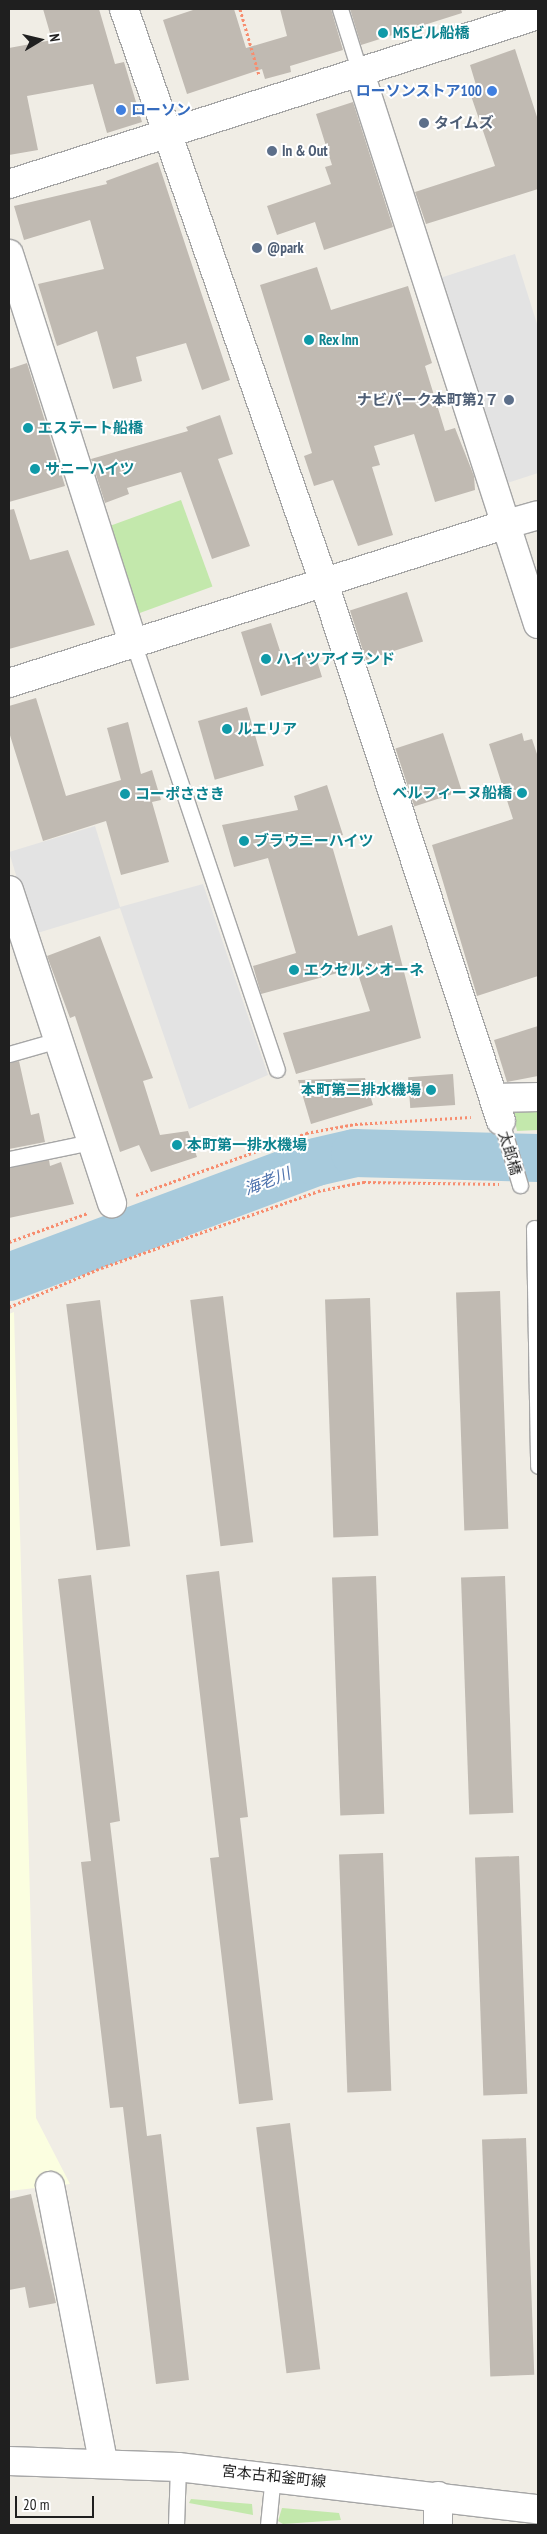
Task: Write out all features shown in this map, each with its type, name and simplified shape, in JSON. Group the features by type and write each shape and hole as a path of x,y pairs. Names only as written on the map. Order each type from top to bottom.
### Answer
{"street":[{"path":"124,9 323,580 497,1110 538,1098"},
{"path":"9,184 268,104 538,15"},
{"path":"360,73 538,624"},
{"path":"9,254 133,642"},
{"path":"9,683 323,580 538,514"},
{"path":"507,524 538,523"},
{"path":"9,890 112,1204"},
{"path":"50,2186 103,2462"},
{"name":"宮本古和釜町線","path":"9,2461 103,2462 178,2466 273,2475 538,2509"},
{"path":"438,2496 438,2525"}],"lane":[{"path":"340,9 360,73"},
{"path":"133,642 277,1069"},
{"path":"9,1054 58,1040"},
{"name":"太郎橋","path":"497,1110 520,1185"},
{"path":"9,1159 91,1142"},
{"path":"534,1228 538,1466"},
{"path":"176,2525 178,2466"},
{"path":"268,2525 273,2475"}],"path":[{"path":"240,9 268,104"},
{"path":"9,1242 306,1132 355,1124 467,1120 497,1110"},
{"path":"9,1307 101,1268 318,1191 363,1182 520,1185"}],"shaded area":[{"name":"ナビパーク本町第2７","path":"515,254 538,327 538,473 507,483 440,278"},
{"path":"95,826 120,907 203,884 268,1075 189,1109 120,908 34,934 9,852"},
{"path":"14,1312 36,2118 70,2184 9,2191 9,1314"}],"green space":[{"path":"181,500 212,586 136,614 105,528"},
{"path":"538,1104 538,1130 517,1131 512,1106"},
{"path":"191,2499 252,2504 253,2515 189,2503"},
{"path":"282,2508 339,2513 341,2520 283,2524 278,2521"}],"building":[{"path":"43,9 99,9 115,64 124,62 142,122 107,133 93,84 27,96 38,150 9,155 9,48 52,40"},
{"path":"196,9 234,9 246,48 287,36 280,9 331,9 343,50 290,66 291,72 265,79 262,69 187,94 163,20"},
{"name":"MSビル船橋","path":"350,9 461,9 462,13 361,45"},
{"path":"515,49 538,120 538,189 426,224 415,192 495,166 468,87 476,85 470,65"},
{"path":"353,102 393,227 324,250 315,222 277,235 267,206 331,184 325,167 332,165 316,114"},
{"path":"158,162 230,380 202,390 186,343 136,357 142,381 113,389 97,331 57,346 38,284 104,269 90,220 24,240 14,206 107,184 106,181"},
{"path":"317,267 331,310 408,286 432,363 425,366 445,431 455,428 474,476 475,490 435,502 414,434 374,446 380,465 372,467 393,535 358,546 333,480 314,486 304,456 312,453 260,285"},
{"path":"27,363 65,486 9,502 9,369"},
{"path":"220,415 233,454 218,459 250,546 212,559 181,472 127,488 129,494 105,503 91,459 188,431 186,427"},
{"path":"14,509 30,560 68,550 95,625 9,649 9,510"},
{"path":"407,592 423,641 366,660 350,611"},
{"name":"ハイツアイランド","path":"271,623 283,660 314,651 322,677 261,696 241,632"},
{"path":"36,698 66,796 121,780 107,728 128,722 141,774 152,770 161,800 152,802 169,862 121,875 106,821 43,841 9,732 9,706"},
{"path":"247,707 264,766 215,780 198,721"},
{"path":"443,733 462,791 414,806 395,748"},
{"path":"522,733 524,741 532,739 538,757 538,976 477,996 432,845 513,819 489,744"},
{"path":"327,785 343,835 330,839 358,936 392,925 421,1038 296,1074 283,1033 370,1011 356,968 261,994 253,966 296,953 268,858 234,867 222,825 298,810 294,796"},
{"path":"100,936 153,1078 143,1081 160,1135 188,1131 197,1157 151,1172 139,1145 120,1152 75,1016 70,1018 47,956"},
{"path":"538,1026 538,1076 507,1082 494,1040"},
{"path":"19,1061 31,1115 39,1113 45,1142 9,1149 9,1063"},
{"name":"本町第二排水機場","path":"453,1074 455,1105 410,1108 408,1077"},
{"path":"365,1078 373,1105 311,1124 298,1080"},
{"path":"49,1160 50,1166 61,1162 74,1204 9,1218 9,1168"},
{"path":"500,1291 508,1529 464,1530 456,1293"},
{"path":"223,1296 253,1542 220,1546 190,1300"},
{"path":"370,1298 378,1536 333,1537 325,1300"},
{"path":"100,1300 130,1546 96,1550 66,1304"},
{"path":"219,1571 248,1817 240,1818 273,2100 239,2104 210,1858 219,1857 186,1575"},
{"path":"91,1575 120,1821 110,1823 147,2136 161,2134 189,2380 156,2384 123,2107 110,2108 81,1862 91,1861 58,1579"},
{"path":"376,1576 384,1814 340,1815 332,1578"},
{"path":"505,1576 513,1813 469,1814 461,1578"},
{"path":"383,1853 391,2091 347,2092 339,1855"},
{"path":"519,1856 527,2094 483,2095 475,1858"},
{"path":"290,2123 320,2369 286,2373 256,2127"},
{"path":"526,2138 534,2375 490,2376 482,2140"},
{"path":"31,2194 56,2303 29,2308 25,2287 9,2290 9,2199"}],"waterway":[{"name":"海老川","path":"9,1277 316,1162 355,1153 538,1158"}],"place":[{"name":"MSビル船橋","path":"383,33"},
{"name":"ローソンストア100","path":"492,91"},
{"name":"ローソン","path":"121,110"},
{"name":"タイムズ","path":"424,123"},
{"name":"In & Out","path":"272,151"},
{"name":"@park","path":"257,248"},
{"name":"Rex Inn","path":"309,340"},
{"name":"ナビパーク本町第2７","path":"509,400"},
{"name":"エステート船橋","path":"28,428"},
{"name":"サニーハイツ","path":"35,469"},
{"name":"ハイツアイランド","path":"266,659"},
{"name":"ルエリア","path":"227,729"},
{"name":"ベルフィーヌ船橋","path":"522,793"},
{"name":"コーポささき","path":"125,794"},
{"name":"ブラウニーハイツ","path":"244,841"},
{"name":"エクセルシオーネ","path":"294,970"},
{"name":"本町第二排水機場","path":"431,1090"},
{"name":"本町第一排水機場","path":"177,1145"}]}
